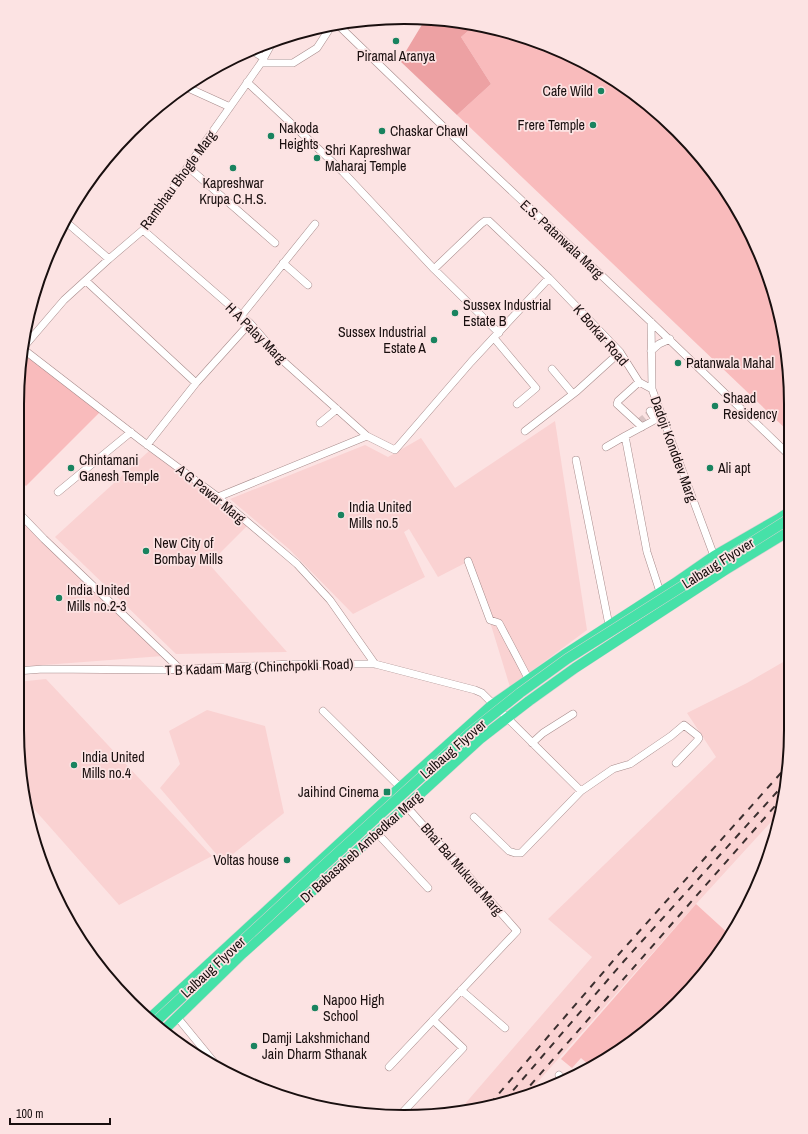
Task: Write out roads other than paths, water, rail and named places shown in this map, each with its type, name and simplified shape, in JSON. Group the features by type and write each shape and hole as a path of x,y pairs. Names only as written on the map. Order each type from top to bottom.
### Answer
{"highway":[{"path":"153,1016 400,787 492,705 564,655 714,556 784,515"},
{"name":"Lalbaug Flyover","path":"158,1020 406,790 471,732 520,693 567,659 784,522"},
{"name":"Lalbaug Flyover","path":"161,1022 474,733 570,661 680,590 784,528"},
{"name":"Dr Babasaheb Ambedkar Marg","path":"167,1026 242,954 378,833 480,739 575,668 725,570 784,534"}],"street":[{"name":"E.S. Patanwala Marg","path":"342,29 451,134 670,339 784,450"},
{"path":"256,54 263,60 292,64 317,48 328,32"},
{"name":"Rambhau Bhogle Marg","path":"29,342 64,300 108,259 143,230 263,60 268,49"},
{"path":"247,82 343,172 497,336 536,388 517,404"},
{"path":"191,89 230,107"},
{"path":"188,167 275,243"},
{"name":"K Borkar Road","path":"434,269 481,224 489,221 549,278 620,352 639,382 652,389"},
{"path":"241,316 315,224"},
{"path":"69,225 108,259"},
{"name":"H A Palay Marg","path":"143,230 250,323 282,360 367,436 395,450 471,362 497,336"},
{"path":"283,263 308,285"},
{"path":"497,336 549,278"},
{"path":"86,281 196,383"},
{"name":"Dadoji Konddev Marg","path":"652,322 652,389 714,556 725,570"},
{"path":"146,445 196,383 250,323"},
{"path":"651,351 658,344 670,339"},
{"name":"A G Pawar Marg","path":"27,352 146,445 218,497 301,569 330,600 375,664"},
{"path":"525,431 573,394 620,352"},
{"path":"552,369 573,394"},
{"path":"639,382 618,401 617,404 639,424"},
{"path":"320,423 337,409"},
{"path":"650,413 655,420"},
{"path":"606,446 625,436 639,424 655,420 662,416"},
{"path":"58,492 131,432"},
{"path":"218,497 367,436"},
{"path":"625,436 646,552 660,592"},
{"path":"576,460 609,625"},
{"path":"24,518 181,670"},
{"path":"468,561 490,620 499,623 529,680"},
{"name":"T B Kadam Marg (Chinchpokli Road)","path":"24,670 43,669 181,670 292,664 375,664 475,690 482,694 581,791"},
{"path":"323,711 400,787"},
{"path":"532,743 573,714"},
{"path":"474,817 509,851 521,853 581,791 613,769 630,764 671,736 684,725 699,738 698,741 676,762"},
{"name":"Bhai Bal Mukund Marg","path":"407,806 517,931 461,990"},
{"path":"378,833 428,888"},
{"path":"389,1067 461,990 505,1028"},
{"path":"177,1017 208,1055"},
{"path":"405,1110 463,1048 433,1020"}],"tunnel":[{"path":"639,422 649,414"}],"railway":[{"path":"494,1099 619,954 782,772"},
{"path":"509,1095 624,961 779,789"},
{"path":"526,1090 777,804"}],"place":[{"name":"Piramal Aranya","path":"396,41"},
{"name":"Cafe Wild","path":"601,91"},
{"name":"Frere Temple","path":"593,125"},
{"name":"Chaskar Chawl","path":"382,131"},
{"name":"Nakoda Heights","path":"271,136"},
{"name":"Shri Kapreshwar Maharaj Temple","path":"317,158"},
{"name":"Kapreshwar Krupa C.H.S.","path":"233,168"},
{"name":"Sussex Industrial Estate B","path":"455,313"},
{"name":"Sussex Industrial Estate A","path":"434,340"},
{"name":"Patanwala Mahal","path":"678,363"},
{"name":"Shaad Residency","path":"715,406"},
{"name":"Chintamani Ganesh Temple","path":"71,468"},
{"name":"Ali apt","path":"710,468"},
{"name":"India United Mills no.5","path":"341,515"},
{"name":"New City of Bombay Mills","path":"146,551"},
{"name":"India United Mills no.2-3","path":"59,598"},
{"name":"India United Mills no.4","path":"74,765"},
{"name":"Jaihind Cinema","path":"387,792"},
{"name":"Voltas house","path":"287,860"},
{"name":"Napoo High School","path":"315,1008"},
{"name":"Damji Lakshmichand Jain Dharm Sthanak","path":"254,1046"}]}
